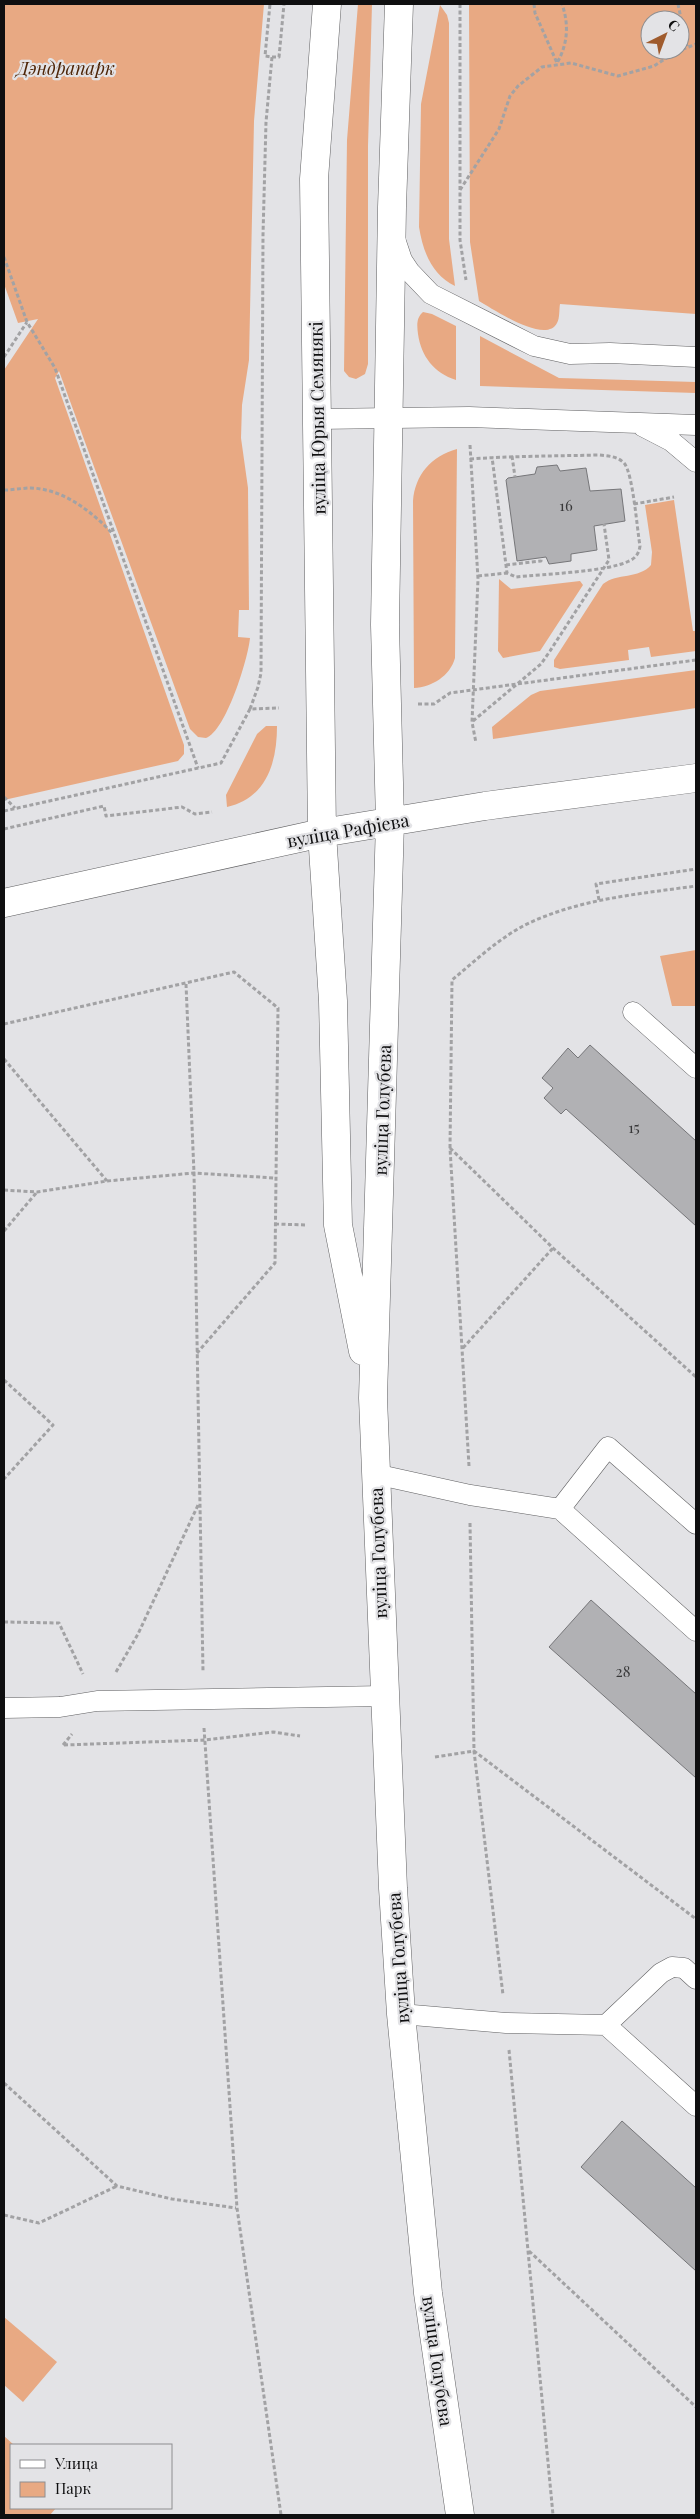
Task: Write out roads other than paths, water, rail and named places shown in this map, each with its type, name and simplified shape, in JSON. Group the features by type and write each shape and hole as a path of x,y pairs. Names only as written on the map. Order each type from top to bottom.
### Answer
{"main road":[{"name":"вуліца Юрыя Семянякі","path":"322,833 314,179 327,4"},
{"path":"390,822 386,625 392,208 399,4"},
{"name":"вуліца Рафіева","path":"4,903 322,833 485,806 696,778"},
{"name":"вуліца Голубева","path":"390,822 372,1398 384,1696 392,1888 401,2014 428,2293 460,2515"},
{"name":"вуліца Голубева","path":"322,833 333,1002 338,1225 372,1398"}],"lane":[{"path":"392,208 396,246 402,260 420,284 438,298 534,346 570,354 610,353 696,357"},
{"path":"317,419 469,417 696,425"},
{"path":"630,422 655,431 671,441 696,462"},
{"path":"633,1012 696,1068"},
{"path":"560,1510 608,1448 696,1524"},
{"path":"375,1474 470,1495 560,1510 696,1631"},
{"path":"4,1708 60,1707 97,1701 384,1696"},
{"path":"606,2025 661,1974 672,1967 684,1968 696,1980"},
{"path":"401,2014 506,2023 606,2025 696,2106"}],"park label":[{"name":"Дэндрапарк","path":"66,68"}]}
